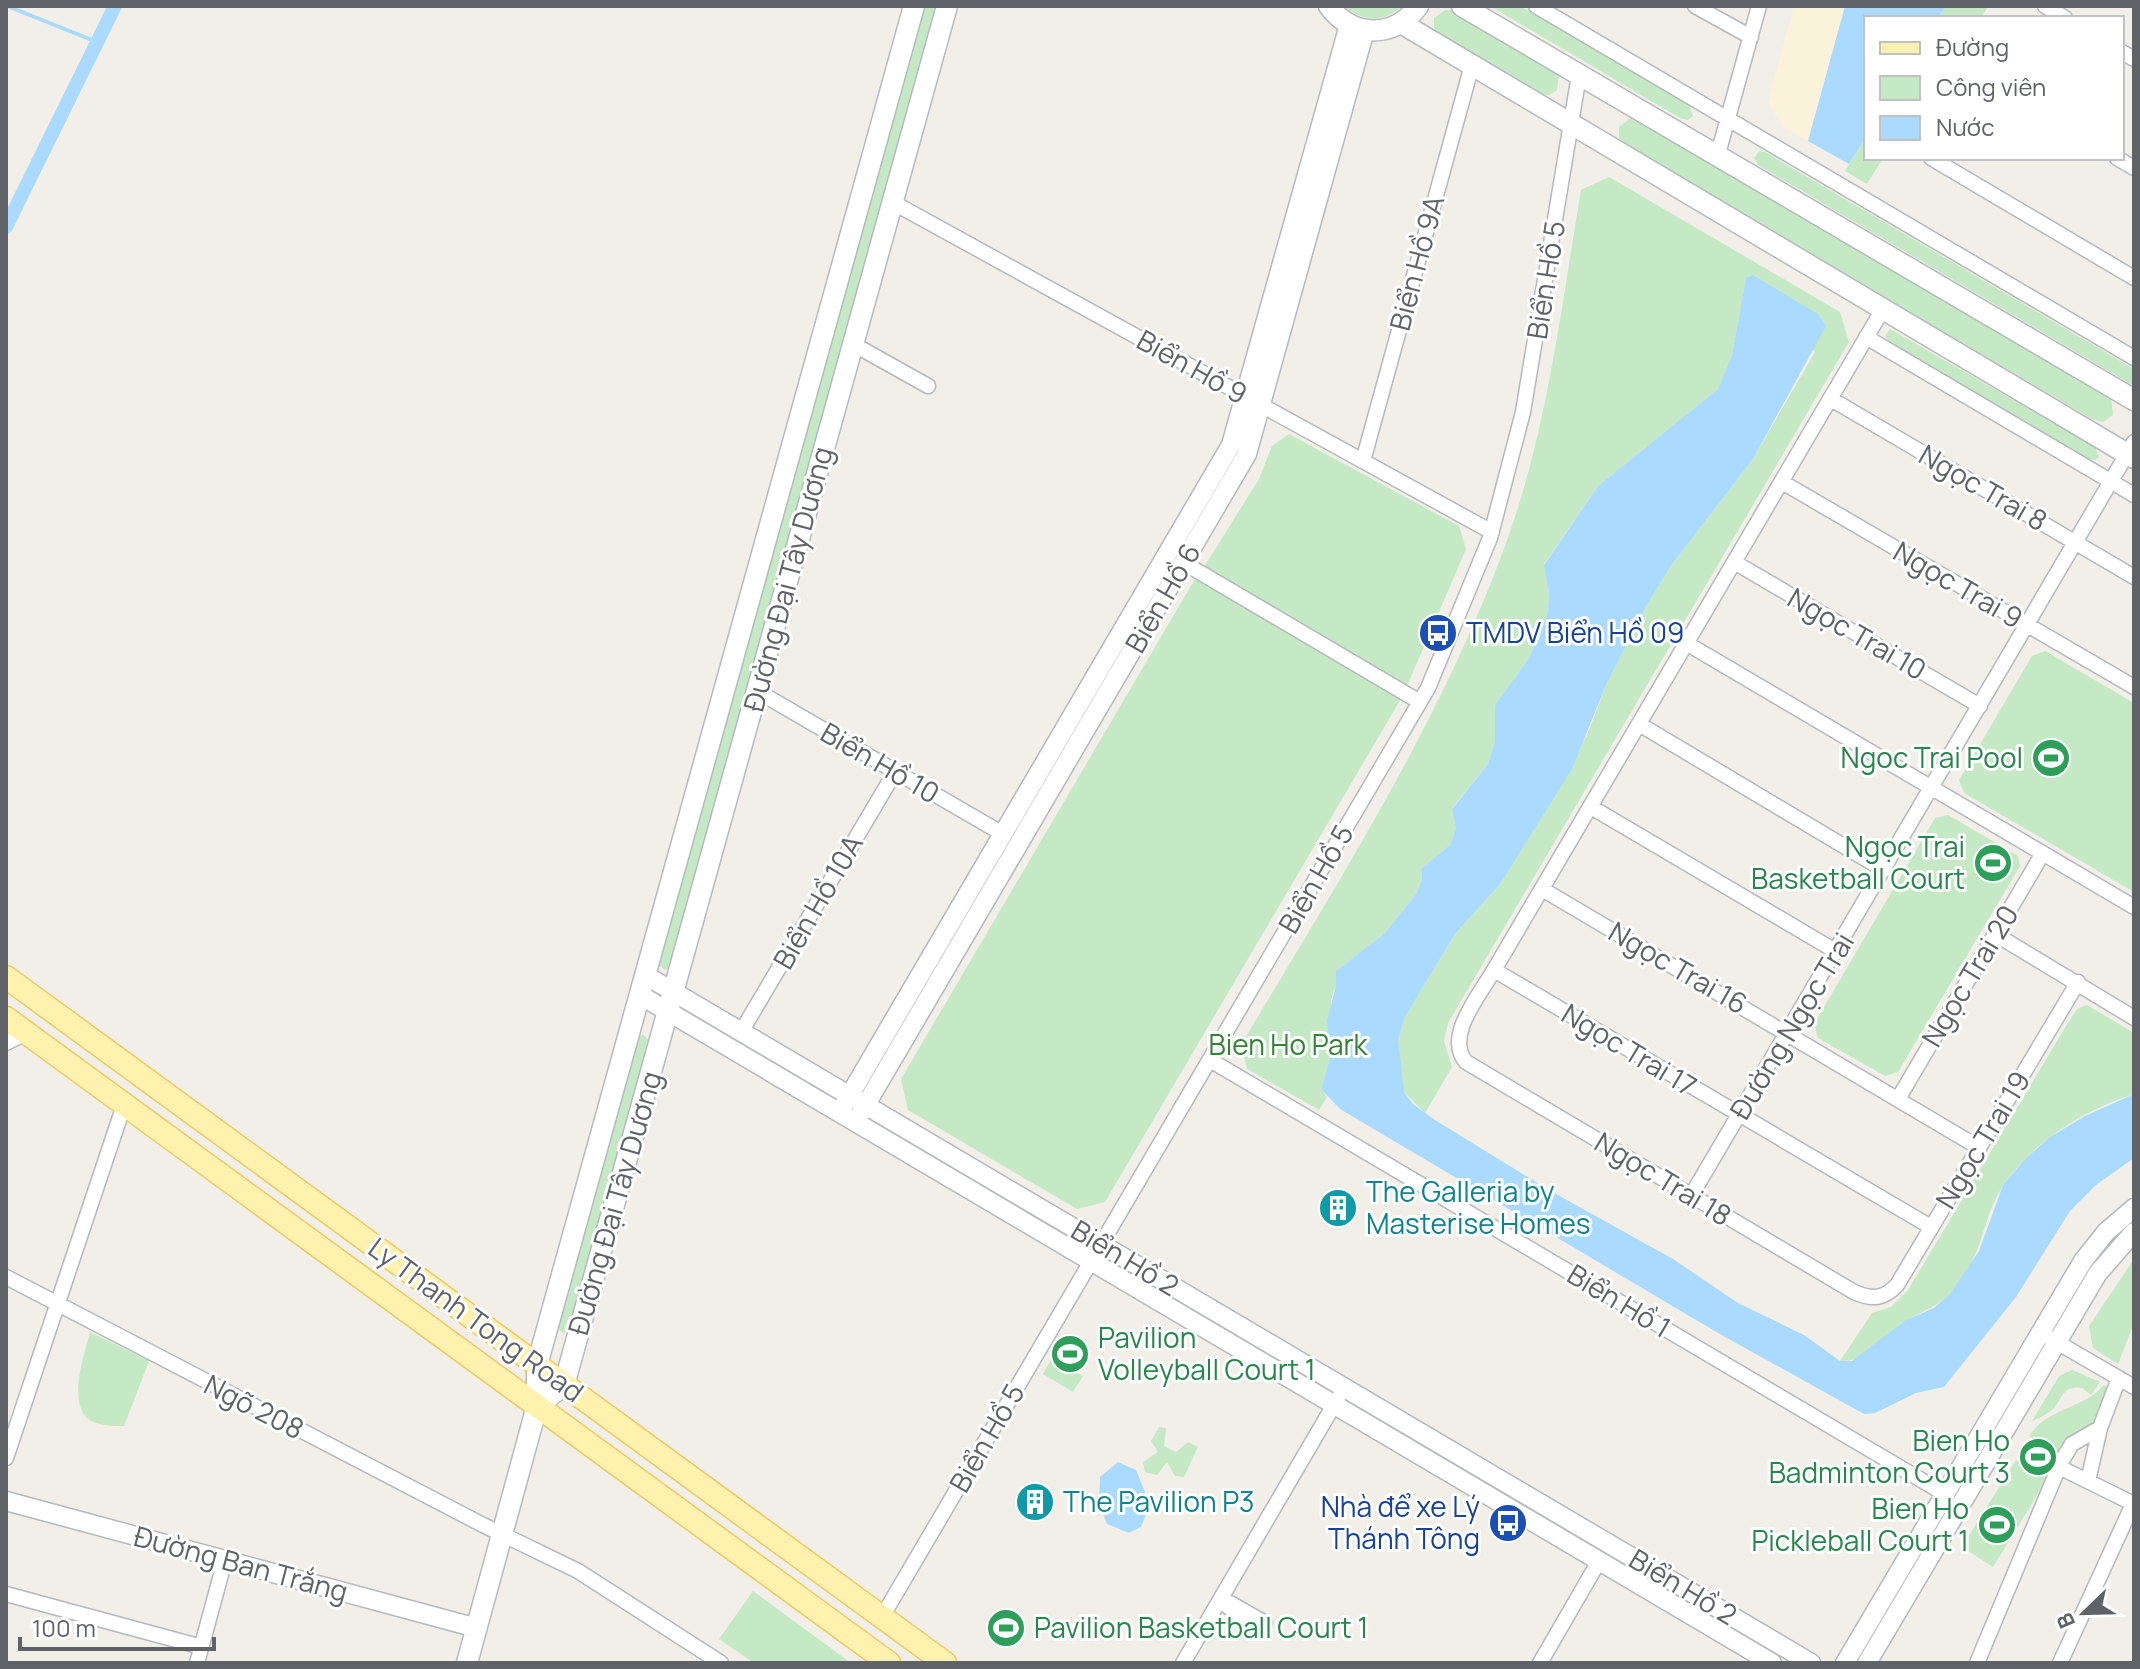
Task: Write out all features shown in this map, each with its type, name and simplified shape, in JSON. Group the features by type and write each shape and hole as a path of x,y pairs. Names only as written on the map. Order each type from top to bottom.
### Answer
{"main road":[{"name":"Đường Đại Tây Dương","path":"467,1663 537,1406 537,1365 914,6"},
{"name":"Đường Đại Tây Dương","path":"564,1385 947,6"},
{"path":"1329,6 1357,28 1385,30 1401,23 1418,6"},
{"path":"1462,6 2134,400"},
{"path":"1401,23 1883,309 2132,451"},
{"name":"Ly Thanh Tong Road","path":"6,977 945,1663"},
{"name":"Ly Thanh Tong Road","path":"6,1018 16,1038 124,1105 889,1663"},
{"path":"537,1406 564,1385"}],"street":[{"path":"1536,6 2134,358"},
{"path":"1695,6 1751,37"},
{"path":"1718,154 1759,6"},
{"name":"Biển Hồ 6","path":"858,1100 1245,459 1254,402 1357,28"},
{"name":"Biển Hồ 9A","path":"1363,461 1472,65"},
{"name":"Biển Hồ 5","path":"882,1617 1420,702 1492,532 1526,401 1579,75"},
{"path":"1934,160 2134,278"},
{"name":"Biển Hồ 9","path":"892,202 1492,532"},
{"path":"1494,970 1883,309"},
{"path":"1866,337 2134,495"},
{"path":"853,344 928,386"},
{"name":"Ngọc Trai 8","path":"1831,399 2134,577"},
{"name":"Biển Hồ 6","path":"848,1118 1003,834 1229,450 1254,402"},
{"name":"Đường Ngọc Trai","path":"1691,1196 2075,542 2132,451"},
{"name":"Ngọc Trai 9","path":"1782,482 2134,687"},
{"name":"Ngọc Trai 10","path":"1734,562 1980,706"},
{"path":"1184,563 1420,702"},
{"path":"1686,643 2134,907"},
{"name":"Biển Hồ 10","path":"757,691 1003,834"},
{"path":"1639,724 1884,870"},
{"name":"Biển Hồ 10A","path":"741,1032 895,772"},
{"path":"1591,807 1837,952"},
{"name":"Ngọc Trai 20","path":"1898,1099 2043,853"},
{"name":"Ngọc Trai 16","path":"1542,889 1978,1147"},
{"path":"1995,934 2134,1018"},
{"name":"Ngọc Trai 18","path":"1494,970 1457,1039 1466,1062 1854,1292 1874,1298 1885,1296"},
{"name":"Ngọc Trai 17","path":"1494,970 1931,1227"},
{"name":"Ngọc Trai 19","path":"1885,1296 1897,1285 2078,982"},
{"name":"Biển Hồ 2","path":"642,985 848,1118 1772,1663"},
{"name":"Biển Hồ 2","path":"671,1002 741,1032 1811,1663"},
{"name":"Biển Hồ 1","path":"1210,1060 1945,1494"},
{"path":"6,1458 124,1105"},
{"path":"1845,1663 2083,1261 2106,1232 2134,1208"},
{"path":"1867,1663 2106,1261 2134,1232"},
{"name":"Ngõ 208","path":"6,1277 578,1571 721,1663"},
{"path":"2040,1332 2134,1387"},
{"path":"2088,1481 2100,1428 2119,1378"},
{"path":"1183,1663 1345,1388"},
{"path":"1977,1663 2059,1467 2072,1444 2100,1428"},
{"path":"2059,1467 2134,1504 2060,1663"},
{"name":"Đường Ban Trắng","path":"6,1501 477,1628"},
{"path":"197,1663 225,1560"},
{"path":"1540,1663 1599,1561"},
{"path":"6,1594 202,1647"}],"green space":[{"path":"923,6 937,6 670,967 665,970 658,964"},
{"path":"1344,6 1402,6 1380,18 1366,18"},
{"path":"1490,6 1520,6 1689,105 1693,116 1688,120 1680,118"},
{"path":"1946,6 1988,6 1982,16 1939,16"},
{"path":"1445,10 1453,10 1559,74 1557,90 1549,95 1539,94 1440,36 1434,28 1434,18"},
{"path":"1632,117 2111,398 2113,415 2103,422 2092,419 1627,146 1619,138 1619,127"},
{"path":"1864,140 1864,160 1882,160 1867,184 1845,171"},
{"path":"1759,151 2134,369 2134,386 1758,165 1754,158"},
{"name":"Bien Ho Park","path":"1609,177 1840,312 1849,342 1448,1023 1444,1041 1452,1067 1425,1113 1404,1092 1400,1077 1398,1040 1405,1017 1455,934 1500,884 1588,733 1606,685 1648,603 1670,567 1753,459 1815,352 1746,278 1732,355 1718,389 1598,486 1544,564 1549,594 1548,613 1529,658 1495,705 1495,741 1488,764 1452,808 1456,829 1450,845 1421,869 1422,880 1416,894 1385,933 1336,971 1336,986 1331,999 1331,1055 1321,1089 1327,1097 1319,1110 1247,1069 1241,1045 1385,802 1479,612 1520,503 1532,459 1551,370 1581,190"},
{"path":"1890,329 2095,447 2099,458 2090,461 1890,343 1885,336"},
{"path":"1289,434 1459,526 1466,549 1407,686 1204,567 1259,479 1272,446"},
{"path":"1195,579 1402,697 1105,1202 1077,1209 908,1110 901,1079"},
{"path":"2045,651 2134,703 2134,892 1964,793 1959,780 2032,656"},
{"path":"1948,815 2018,856 2020,866 1898,1072 1885,1076 1818,1038 1814,1024 1935,818"},
{"path":"2087,1005 2134,1033 2134,1094 2098,1108 2062,1128 2031,1153 1997,1196 1971,1264 1952,1292 1903,1323 1864,1355 1840,1361 1872,1313 1891,1307 1908,1290 2069,1021 2078,1008"},
{"path":"643,1034 650,1042 570,1330 562,1333 558,1327 637,1039"},
{"path":"2134,1259 2134,1323 2118,1364 2093,1348 2089,1326"},
{"path":"90,1332 149,1361 124,1426 95,1423 81,1410 78,1388"},
{"name":"Pavilion Volleyball Court 1","path":"1063,1340 1086,1353 1077,1367 1055,1354"},
{"path":"1052,1358 1083,1376 1073,1392 1043,1374"},
{"path":"2072,1370 2100,1382 2091,1395 2082,1388 2067,1390 2052,1410 2032,1421 2059,1376"},
{"path":"2104,1385 2108,1388 2093,1428 2062,1447 2057,1454 2029,1436 2047,1418 2087,1399"},
{"path":"1159,1427 1166,1428 1164,1446 1176,1452 1188,1442 1198,1447 1184,1477 1175,1476 1167,1462 1157,1475 1145,1472 1143,1462 1158,1452 1151,1441"},
{"name":"Bien Ho Badminton Court 3","path":"2029,1439 2059,1457 2047,1476 2018,1458"},
{"name":"Bien Ho Pickleball Court 1","path":"2016,1460 2047,1479 1993,1567 1962,1547"},
{"path":"753,1591 851,1663 754,1663 719,1639"},
{"name":"Pavilion Basketball Court 1","path":"1003,1608 1026,1622 1010,1648 987,1634"}],"sand":[{"path":"1794,6 1845,6 1808,141 1784,128 1768,103"}],"water":[{"path":"1845,6 1946,6 1939,16 1864,16 1864,140 1849,164 1808,141"},
{"path":"1753,275 1818,314 1826,326 1753,459 1670,567 1648,603 1606,685 1572,769 1500,884 1455,934 1405,1017 1398,1040 1404,1092 1413,1104 1435,1120 1549,1190 1673,1259 1738,1303 1804,1335 1840,1361 1852,1361 1906,1320 1934,1308 1950,1294 1979,1251 2003,1185 2026,1158 2050,1137 2085,1116 2134,1094 2134,1158 2096,1185 2070,1211 2016,1297 1944,1387 1916,1393 1875,1413 1864,1414 1718,1333 1340,1109 1321,1089 1331,1055 1327,1021 1336,986 1336,971 1385,933 1416,894 1422,880 1421,869 1450,845 1456,829 1452,809 1488,764 1495,741 1495,705 1529,658 1548,613 1549,594 1544,565 1598,486 1718,389 1732,355 1746,278"},
{"path":"1118,1462 1136,1470 1150,1504 1141,1527 1129,1533 1107,1524 1099,1504 1100,1477"}],"waterway":[{"path":"7,6 97,42"},
{"path":"6,227 115,6"}],"place":[{"name":"TMDV Biển Hồ 09","path":"1438,633"},
{"name":"Ngoc Trai Pool","path":"2051,758"},
{"name":"Ngọc Trai Basketball Court","path":"1993,863"},
{"name":"The Galleria by Masterise Homes","path":"1338,1208"},
{"name":"Pavilion Volleyball Court 1","path":"1070,1354"},
{"name":"Bien Ho Badminton Court 3","path":"2038,1457"},
{"name":"The Pavilion P3","path":"1035,1502"},
{"name":"Nhà để xe Lý Thánh Tông","path":"1508,1523"},
{"name":"Bien Ho Pickleball Court 1","path":"1997,1525"},
{"name":"Pavilion Basketball Court 1","path":"1006,1628"}]}
